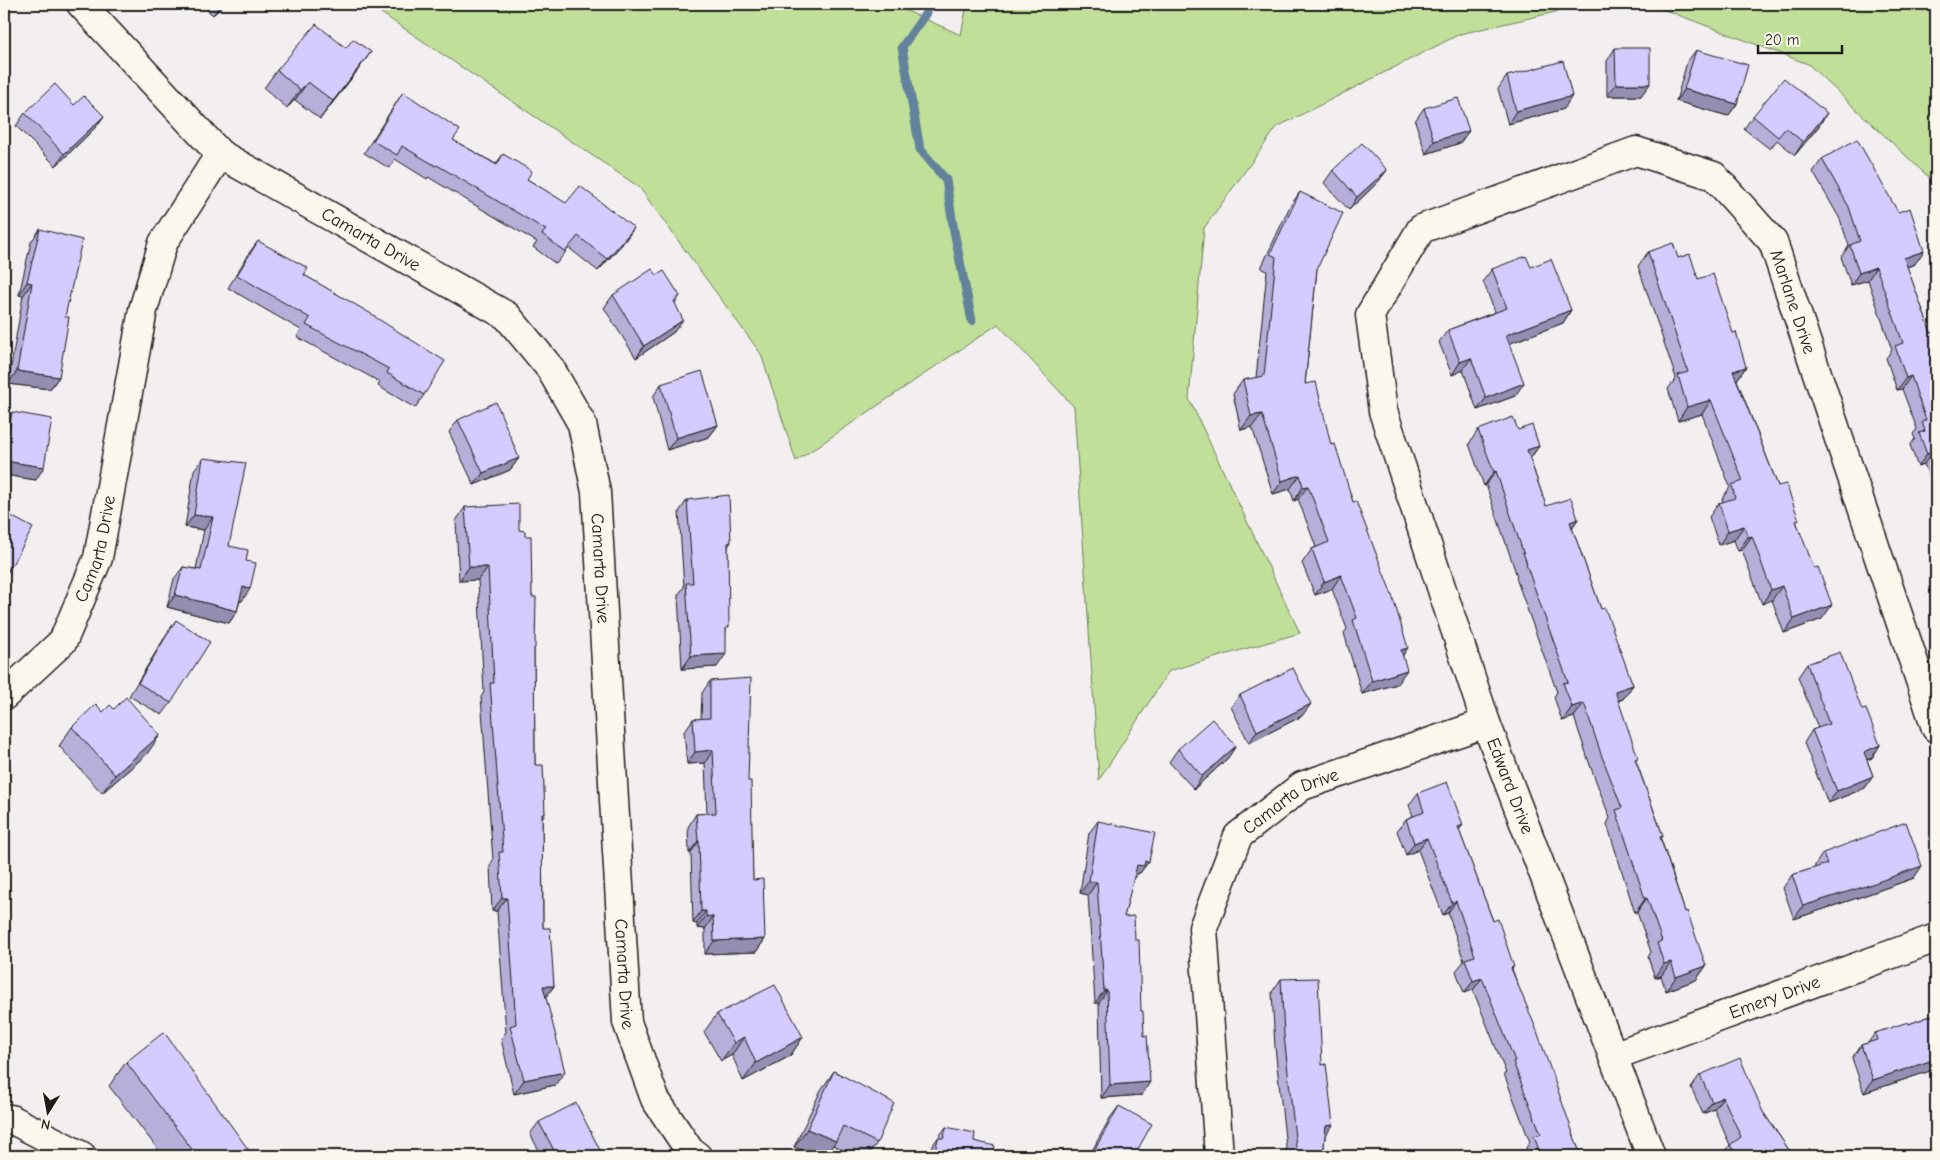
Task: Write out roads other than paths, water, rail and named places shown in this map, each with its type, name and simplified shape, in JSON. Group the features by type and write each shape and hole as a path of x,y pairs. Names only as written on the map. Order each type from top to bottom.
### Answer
{"street":[{"name":"Camarta Drive","path":"81,4 220,154 507,316 550,368 582,424 596,492 627,1022 655,1099 690,1151 697,1156"},
{"name":"Marlane Drive","path":"1383,410 1370,315 1421,229 1636,151 1714,176 1773,242 1936,728"},
{"name":"Camarta Drive","path":"4,696 63,641 98,558 143,310 163,243 220,154"},
{"name":"Edward Drive","path":"1383,410 1486,723 1651,1156"},
{"name":"Camarta Drive","path":"1219,1156 1203,928 1238,836 1302,786 1486,723"},
{"name":"Emery Drive","path":"1613,1056 1936,938"},
{"path":"4,1118 10,1119 82,1156"}],"waterway":[{"path":"928,4 926,13 902,47 920,149 946,180 972,321"}]}
